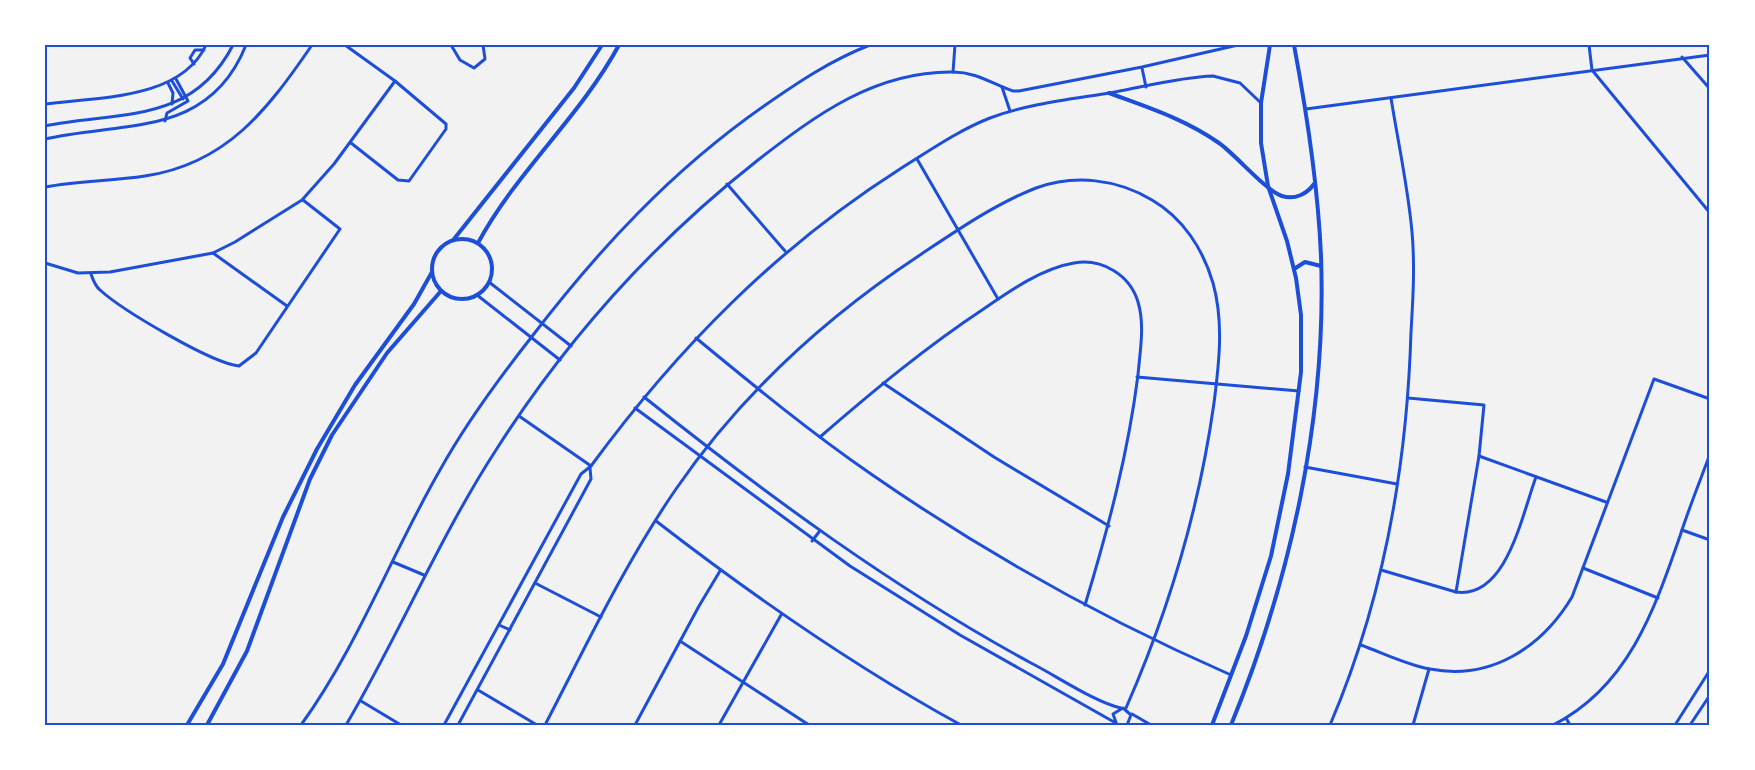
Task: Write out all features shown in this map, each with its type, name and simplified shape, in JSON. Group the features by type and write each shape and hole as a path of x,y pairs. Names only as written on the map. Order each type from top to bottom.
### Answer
{"main road":[{"path":"187,725 227,655 283,518 317,449 355,385 414,304 432,272 436,252 454,239 574,88 602,45"},
{"path":"478,243 492,218 587,98 619,45"},
{"path":"1212,725 1259,596 1280,515 1299,391 1302,334 1294,269 1268,186 1261,143 1261,103 1270,45"},
{"path":"1231,725 1269,620 1288,549 1305,467 1320,356 1321,267 1306,109 1294,45"},
{"path":"1109,93 1165,113 1200,130 1231,152 1278,194 1292,197 1305,194 1314,184"},
{"path":"432,272 441,291 458,299 477,295 489,282 491,260 478,243 466,238 454,239"},
{"path":"1294,269 1305,262 1316,263 1321,267"},
{"path":"207,725 232,682 256,631 310,479 332,435 387,353 441,291"}],"street":[{"path":"45,104 141,91 172,81 194,64 206,45"},
{"path":"45,126 146,113 171,104 184,98 213,75 232,45"},
{"path":"45,139 165,121 192,109 211,96 232,72 246,45"},
{"path":"45,187 146,176 174,170 205,158 245,130 312,45"},
{"path":"345,45 395,81 446,124 446,129 409,181 398,180 351,143"},
{"path":"452,45 460,60 474,68 485,59 483,45"},
{"path":"301,725 357,632 421,504 460,436 530,338 593,258 682,169 783,93 818,70 870,45"},
{"path":"953,72 955,45"},
{"path":"346,725 361,701 424,575 475,484 518,416 560,360 660,246 727,184 805,124 854,95 907,76 953,72 979,75 1013,91 1026,90 1238,45"},
{"path":"1588,45 1592,70 1710,213"},
{"path":"194,64 190,58 191,53 195,50 204,50"},
{"path":"1306,109 1710,55"},
{"path":"1682,57 1710,89"},
{"path":"1142,67 1146,87"},
{"path":"444,725 581,474 591,467 635,408 696,338 785,252 827,218 974,124 1010,111 1206,76 1221,76 1240,83 1261,103"},
{"path":"165,121 167,113 186,104 172,81"},
{"path":"171,104 172,81"},
{"path":"45,263 68,271 91,274 213,253 256,231 302,200 351,143 395,81"},
{"path":"1002,86 1010,111"},
{"path":"1330,725 1361,645 1381,570 1397,484 1408,398 1414,271 1412,231 1391,98"},
{"path":"917,159 998,299"},
{"path":"545,725 601,617 655,521 707,448 759,389 804,344 852,303 958,230 1018,197 1049,184 1083,180 1100,181 1140,193 1162,206 1180,222 1206,264 1218,312 1216,382 1196,502 1178,570 1155,642 1126,708"},
{"path":"727,184 785,252"},
{"path":"91,274 99,290 125,308 216,361 239,366 248,361 340,229 302,200"},
{"path":"213,253 286,306"},
{"path":"820,437 882,383 998,299 1040,276 1071,263 1083,262 1107,267 1126,281 1138,302 1142,326 1126,453 1109,526 1085,605"},
{"path":"489,282 571,346"},
{"path":"477,295 560,360"},
{"path":"696,338 820,437 924,509 1085,605 1155,642 1231,675"},
{"path":"1137,377 1216,382 1299,391"},
{"path":"1361,645 1429,669 1454,672 1502,663 1524,652 1543,637 1559,618 1572,597 1654,379 1710,399"},
{"path":"882,383 994,457 1109,526"},
{"path":"644,397 707,448 819,532 964,624 1078,688 1121,708 1126,708 1151,725"},
{"path":"1408,398 1484,405 1479,456 1456,592"},
{"path":"635,408 812,541 960,635 1115,723"},
{"path":"518,416 591,467"},
{"path":"1553,725 1566,718 1609,683 1628,658 1658,598 1710,454"},
{"path":"1479,456 1606,502"},
{"path":"458,725 591,479 591,467"},
{"path":"1305,467 1397,484"},
{"path":"1381,570 1456,592 1465,593 1482,589 1501,570 1536,477"},
{"path":"655,521 781,615 961,725"},
{"path":"1682,530 1710,540"},
{"path":"812,541 819,532"},
{"path":"393,562 424,575"},
{"path":"1583,568 1658,598"},
{"path":"635,725 720,571"},
{"path":"534,583 601,617"},
{"path":"719,725 781,615"},
{"path":"499,625 510,630"},
{"path":"680,641 809,725"},
{"path":"1413,725 1429,669"},
{"path":"1675,725 1710,670"},
{"path":"478,690 537,725"},
{"path":"1690,725 1710,695"},
{"path":"361,701 401,725"},
{"path":"1115,723 1114,712 1121,708"},
{"path":"1127,725 1132,718 1131,712"},
{"path":"1566,718 1570,725"}]}
